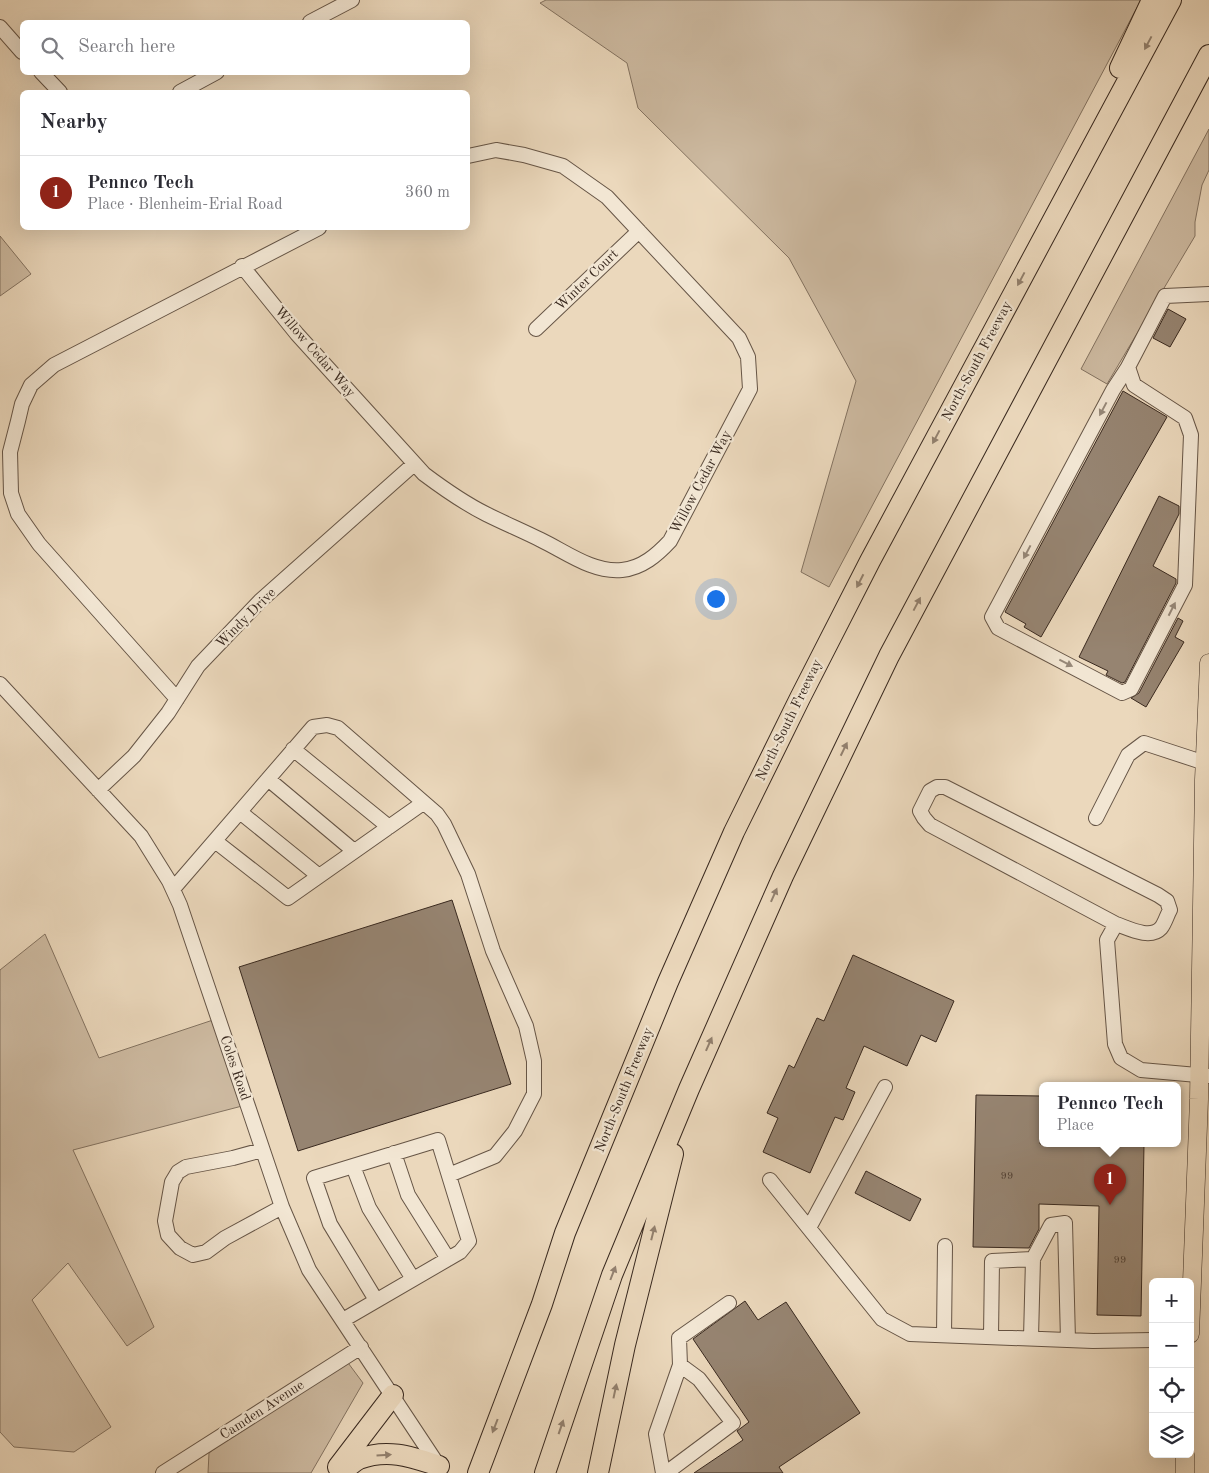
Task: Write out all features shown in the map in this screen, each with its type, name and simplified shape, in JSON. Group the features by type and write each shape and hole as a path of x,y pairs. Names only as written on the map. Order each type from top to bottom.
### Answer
{"highway":[{"path":"1037,249 1152,0"},
{"name":"North-South Freeway","path":"478,1473 542,1304 566,1234 668,982 734,832 870,560 1171,0"},
{"path":"545,1473 612,1275 689,1089 782,876 889,656 1209,55"},
{"path":"598,1473 625,1345 689,1089"},
{"path":"334,1473 393,1395"},
{"path":"340,1473 358,1460 382,1454 404,1455 441,1469"}],"main road":[{"path":"1191,1323 1204,1076 1205,763 1209,663"},
{"path":"1184,1473 1186,1458"}],"street":[{"path":"314,20 352,0"},
{"path":"0,27 20,50"},
{"path":"45,75 58,90"},
{"path":"184,90 211,75"},
{"name":"Willow Cedar Way","path":"242,266 297,334 424,474 484,513 542,540 580,561 606,570 624,570 644,564 655,557 670,541 750,389 748,358 739,338 607,197 563,166 524,155 496,150 470,156"},
{"path":"177,699 39,544 18,514 10,493 10,452 22,404 31,385 54,364 315,230"},
{"name":"Winter Court","path":"536,329 638,231"},
{"path":"1128,367 1134,385 1185,418 1191,435 1185,585 1131,689 1122,692 998,628 992,616 1165,296 1209,294"},
{"name":"Windy Drive","path":"98,790 134,756 177,699 198,666 260,602 414,464"},
{"name":"Coles Road","path":"0,684 141,836 173,889 282,1207 309,1270 441,1469"},
{"path":"173,889 312,727 327,725 338,728 444,824 468,874 493,951 526,1026 534,1061 534,1094 516,1131 495,1156 449,1175"},
{"path":"1096,818 1128,755 1144,743 1205,763"},
{"path":"293,749 389,827"},
{"path":"268,779 354,851"},
{"path":"937,787 945,787 1167,901 1170,910 1161,928 1154,932 1143,933 1116,924 930,825 920,811 930,791 937,787"},
{"path":"215,840 288,898 423,803"},
{"path":"240,812 319,876"},
{"path":"1116,924 1107,940 1115,1044 1121,1058 1141,1070 1204,1076"},
{"path":"809,1228 885,1087"},
{"path":"343,1320 460,1252 469,1240 438,1140 314,1178 330,1224 376,1300"},
{"path":"262,1150 186,1168 178,1172 172,1182 165,1221 168,1234 180,1248 193,1255 206,1252 225,1238 282,1207"},
{"path":"394,1153 408,1195 448,1259"},
{"path":"353,1166 368,1208 413,1279"},
{"path":"770,1180 882,1319 910,1334 1068,1340 1149,1340"},
{"path":"1031,1338 1033,1259 1051,1225 1065,1224 1068,1340"},
{"path":"944,1335 946,1246"},
{"path":"990,1337 992,1261 1033,1259"},
{"path":"680,1365 699,1379 733,1423 665,1473 656,1434 680,1365 679,1338 729,1303"},
{"name":"Camden Avenue","path":"164,1473 361,1347"}],"shaded area":[{"path":"546,0 1141,0 829,587 801,572 856,381 789,258 638,108 627,63 540,3"},
{"path":"1209,129 1209,170 1202,185 1195,222 1195,236 1107,384 1081,369"},
{"path":"0,236 31,274 0,296"},
{"path":"45,934 99,1058 219,1018 246,1105 73,1150 154,1327 127,1346 68,1263 32,1300 111,1427 74,1452 14,1447 0,1432 0,970"},
{"path":"340,1352 363,1383 311,1473 208,1473 209,1453"}],"building":[{"path":"1168,309 1186,319 1170,347 1153,338"},
{"path":"1123,391 1167,417 1041,637 1024,627 1026,624 1005,612"},
{"path":"1159,496 1179,506 1179,514 1153,566 1176,579 1176,583 1125,682 1122,683 1106,675 1108,671 1079,657"},
{"path":"1178,618 1183,621 1175,637 1184,642 1146,707 1131,698 1139,693"},
{"path":"452,900 511,1084 298,1151 239,967"},
{"path":"853,955 954,1001 936,1042 921,1035 907,1066 864,1046 846,1088 855,1092 843,1120 835,1117 810,1173 763,1152 778,1118 767,1113 789,1065 794,1068 817,1018 824,1021"},
{"path":"976,1095 1039,1096 1039,1147 1144,1147 1141,1316 1097,1315 1099,1206 1039,1204 1039,1229 1029,1248 973,1247"},
{"path":"866,1171 921,1199 910,1221 855,1193"},
{"path":"745,1301 758,1320 786,1302 860,1413 779,1467 783,1473 694,1473 743,1440 737,1431 749,1422 693,1339"}],"place":[{"name":"Pennco Tech","path":"1110,1205"}]}
